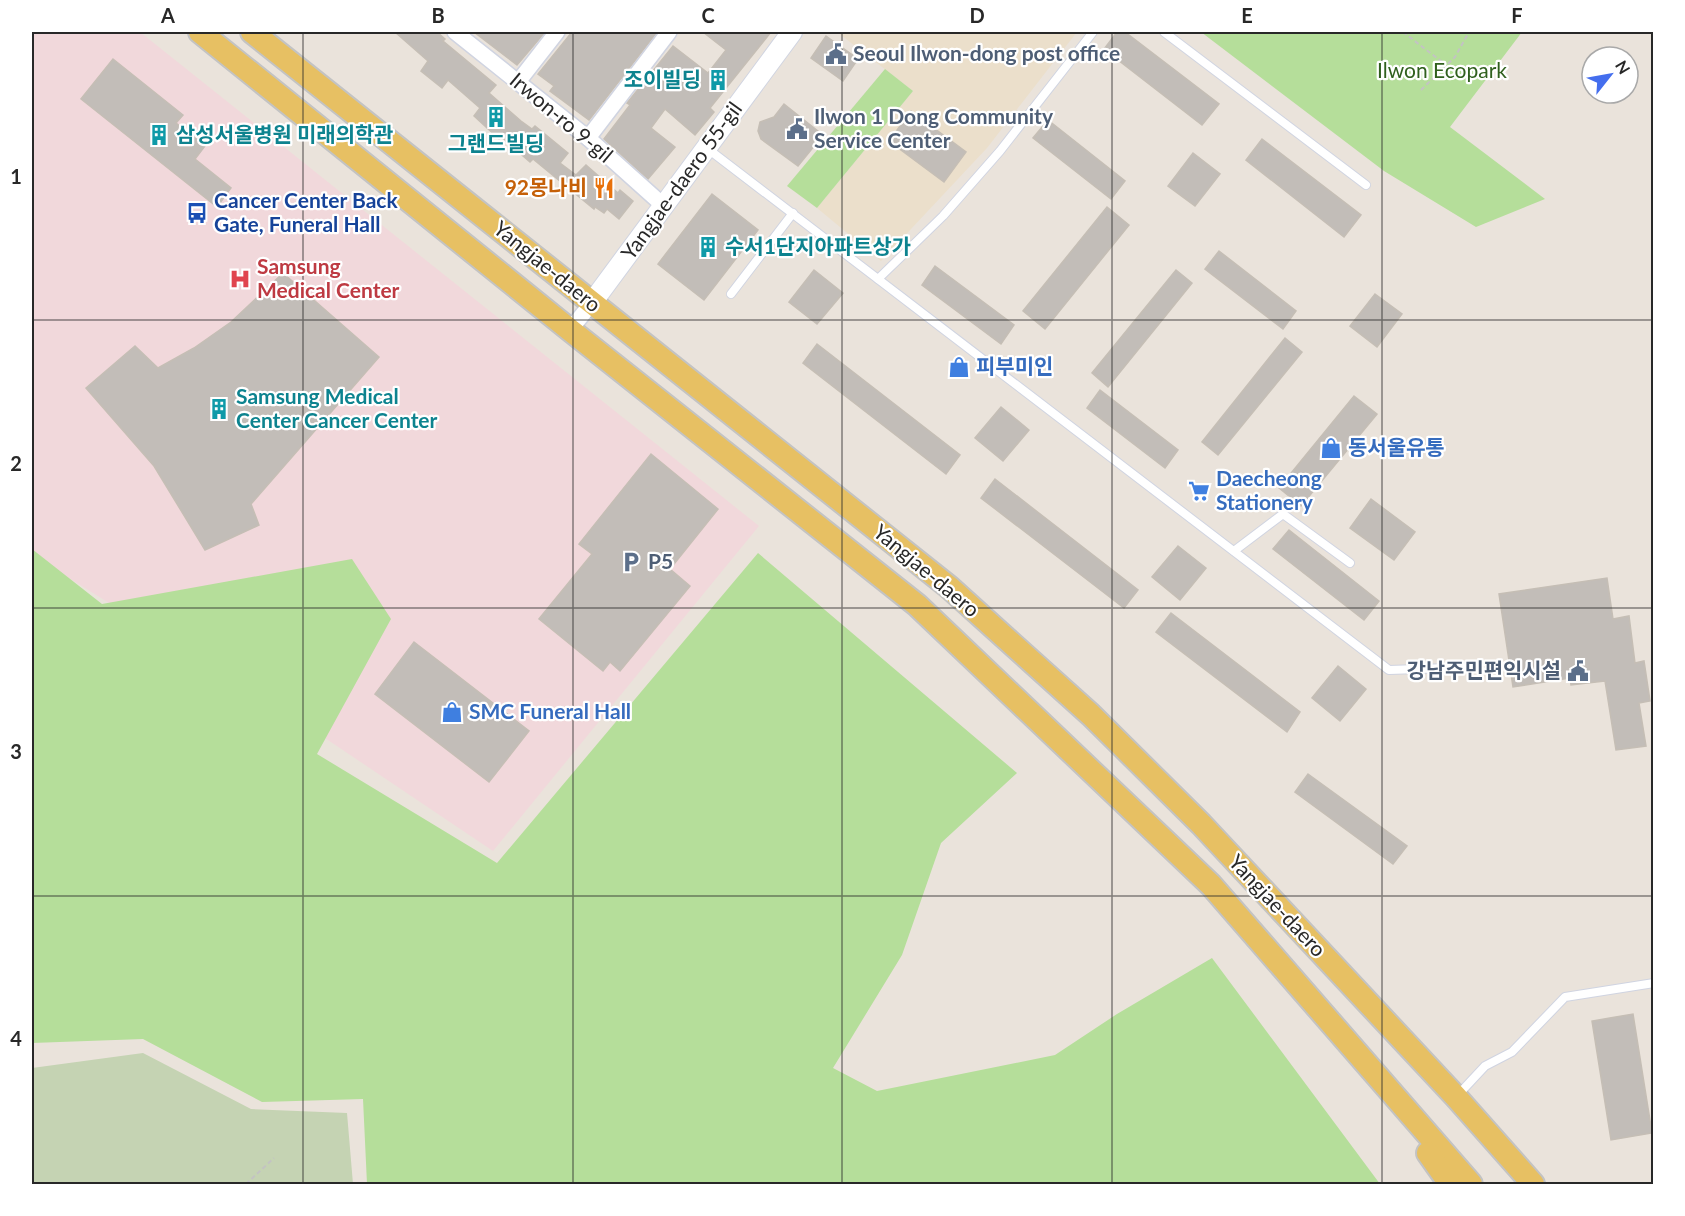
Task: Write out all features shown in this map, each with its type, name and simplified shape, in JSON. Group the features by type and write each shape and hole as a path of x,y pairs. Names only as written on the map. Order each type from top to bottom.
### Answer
{"main road":[{"name":"Yangjae-daero","path":"200,32 570,330 917,605 1211,885 1341,1032 1471,1185"},
{"name":"Yangjae-daero","path":"252,32 949,587 1090,715 1201,824 1456,1097 1533,1185"},
{"path":"1341,1032 1450,1185"}],"street":[{"name":"Irwon-ro 9-gil","path":"455,32 588,138 665,207"},
{"path":"518,82 557,32"},
{"path":"588,138 669,32"},
{"name":"Yangjae-daero 55-gil","path":"570,330 665,207 785,34"}],"lane":[{"path":"878,279 943,216 1000,151 1093,32"},
{"path":"1164,32 1366,185"},
{"path":"707,148 1389,670 1478,667"},
{"path":"731,294 792,213"},
{"path":"1234,551 1283,514 1350,563"},
{"path":"1456,1097 1485,1066 1512,1052 1565,997 1653,983"}],"path":[{"path":"1403,32 1447,65"},
{"path":"1421,90 1455,57 1469,32"},
{"path":"246,1185 274,1158"}],"shaded area":[{"name":"Samsung Medical Center","path":"32,32 140,32 759,526 493,851 310,728 32,555"},
{"path":"837,32 1077,32 987,148 881,261 817,208 913,91"}],"green space":[{"name":"Ilwon Ecopark","path":"1201,32 1522,32 1450,127 1545,199 1476,227 1384,171"},
{"path":"885,69 913,91 817,208 787,186"},
{"path":"32,549 102,604 352,559 391,619 317,754 497,863 758,553 1017,773 941,843 902,955 833,1068 877,1091 1055,1055 1117,1014 1212,958 1380,1184 367,1184 363,1099 262,1102 143,1039 32,1043"},
{"path":"143,1053 251,1109 347,1113 353,1184 32,1184 32,1068"}],"building":[{"path":"395,32 437,32 445,39 443,41 496,85 489,93 521,121 532,129 535,126 568,153 560,163 576,175 586,165 618,193 620,190 633,201 619,219 607,209 604,213 595,207 594,209 533,159 530,162 501,137 499,139 474,116 480,108 448,80 442,88 421,71 428,61"},
{"path":"474,32 545,32 517,65"},
{"path":"572,32 657,32 589,120 550,91 554,86 538,74"},
{"path":"703,32 771,32 710,108 714,112 695,135 665,109 651,128 675,147 648,179 604,139 630,105 627,103 673,46 708,73 726,50"},
{"path":"1117,32 1125,32 1219,104 1202,125 1104,49"},
{"path":"826,36 858,59 843,81 811,58"},
{"name":"삼성서울병원 미래의학관","path":"113,59 183,115 176,123 205,146 195,159 231,188 217,207 81,99"},
{"path":"784,104 823,135 798,166 761,139 758,131 760,122 774,117"},
{"path":"911,111 966,152 944,182 889,141"},
{"path":"1048,120 1125,181 1111,199 1033,138"},
{"path":"1262,139 1361,215 1344,237 1246,160"},
{"path":"1193,153 1220,174 1195,206 1168,186"},
{"name":"수서1단지아파트상가","path":"712,194 758,230 704,300 658,264"},
{"path":"1107,207 1129,225 1045,329 1023,311"},
{"path":"1219,251 1296,311 1283,329 1205,269"},
{"path":"935,266 1014,325 1001,344 922,285"},
{"path":"814,270 843,293 817,324 789,302"},
{"path":"1176,270 1192,283 1108,387 1092,373"},
{"name":"Samsung Medical Center Cancer Center","path":"283,273 379,357 251,504 259,525 205,550 154,466 86,388 135,346 158,368 194,348 231,322"},
{"path":"1375,294 1402,314 1377,347 1350,326"},
{"path":"1285,338 1302,352 1218,455 1202,442"},
{"path":"817,344 960,455 946,474 803,363"},
{"path":"1100,390 1178,450 1165,468 1087,408"},
{"path":"1354,396 1377,414 1301,506 1279,488"},
{"path":"1001,407 1029,430 1003,461 975,438"},
{"name":"P5","path":"651,454 718,509 670,569 690,586 620,671 610,662 603,671 539,619 592,554 579,544"},
{"path":"995,479 1138,590 1124,608 981,498"},
{"path":"1371,499 1415,532 1394,560 1350,528"},
{"path":"1289,530 1379,601 1364,620 1273,549"},
{"path":"1178,546 1206,568 1180,600 1152,577"},
{"name":"강남주민편익시설","path":"1607,578 1613,619 1629,616 1635,663 1644,661 1650,701 1639,703 1646,746 1616,750 1605,681 1571,685 1570,678 1513,687 1499,594"},
{"path":"1171,613 1300,712 1287,732 1156,632"},
{"name":"SMC Funeral Hall","path":"414,642 529,731 489,782 375,694"},
{"path":"1338,666 1366,689 1340,721 1312,698"},
{"path":"1308,774 1407,846 1393,864 1295,792"},
{"path":"1633,1014 1652,1133 1611,1140 1592,1021"}],"place":[{"name":"Seoul Ilwon-dong post office","path":"836,54"},
{"name":"조이빌딩","path":"718,80"},
{"name":"그랜드빌딩","path":"496,117"},
{"name":"Ilwon 1 Dong Community Service Center","path":"797,129"},
{"name":"삼성서울병원 미래의학관","path":"159,135"},
{"name":"92몽나비","path":"604,188"},
{"name":"Cancer Center Back Gate, Funeral Hall","path":"197,213"},
{"name":"수서1단지아파트상가","path":"708,247"},
{"name":"Samsung Medical Center","path":"240,279"},
{"name":"피부미인","path":"959,367"},
{"name":"Samsung Medical Center Cancer Center","path":"219,409"},
{"name":"동서울유통","path":"1331,448"},
{"name":"Daecheong Stationery","path":"1199,491"},
{"name":"P5","path":"631,562"},
{"name":"강남주민편익시설","path":"1578,671"},
{"name":"SMC Funeral Hall","path":"452,712"}]}
